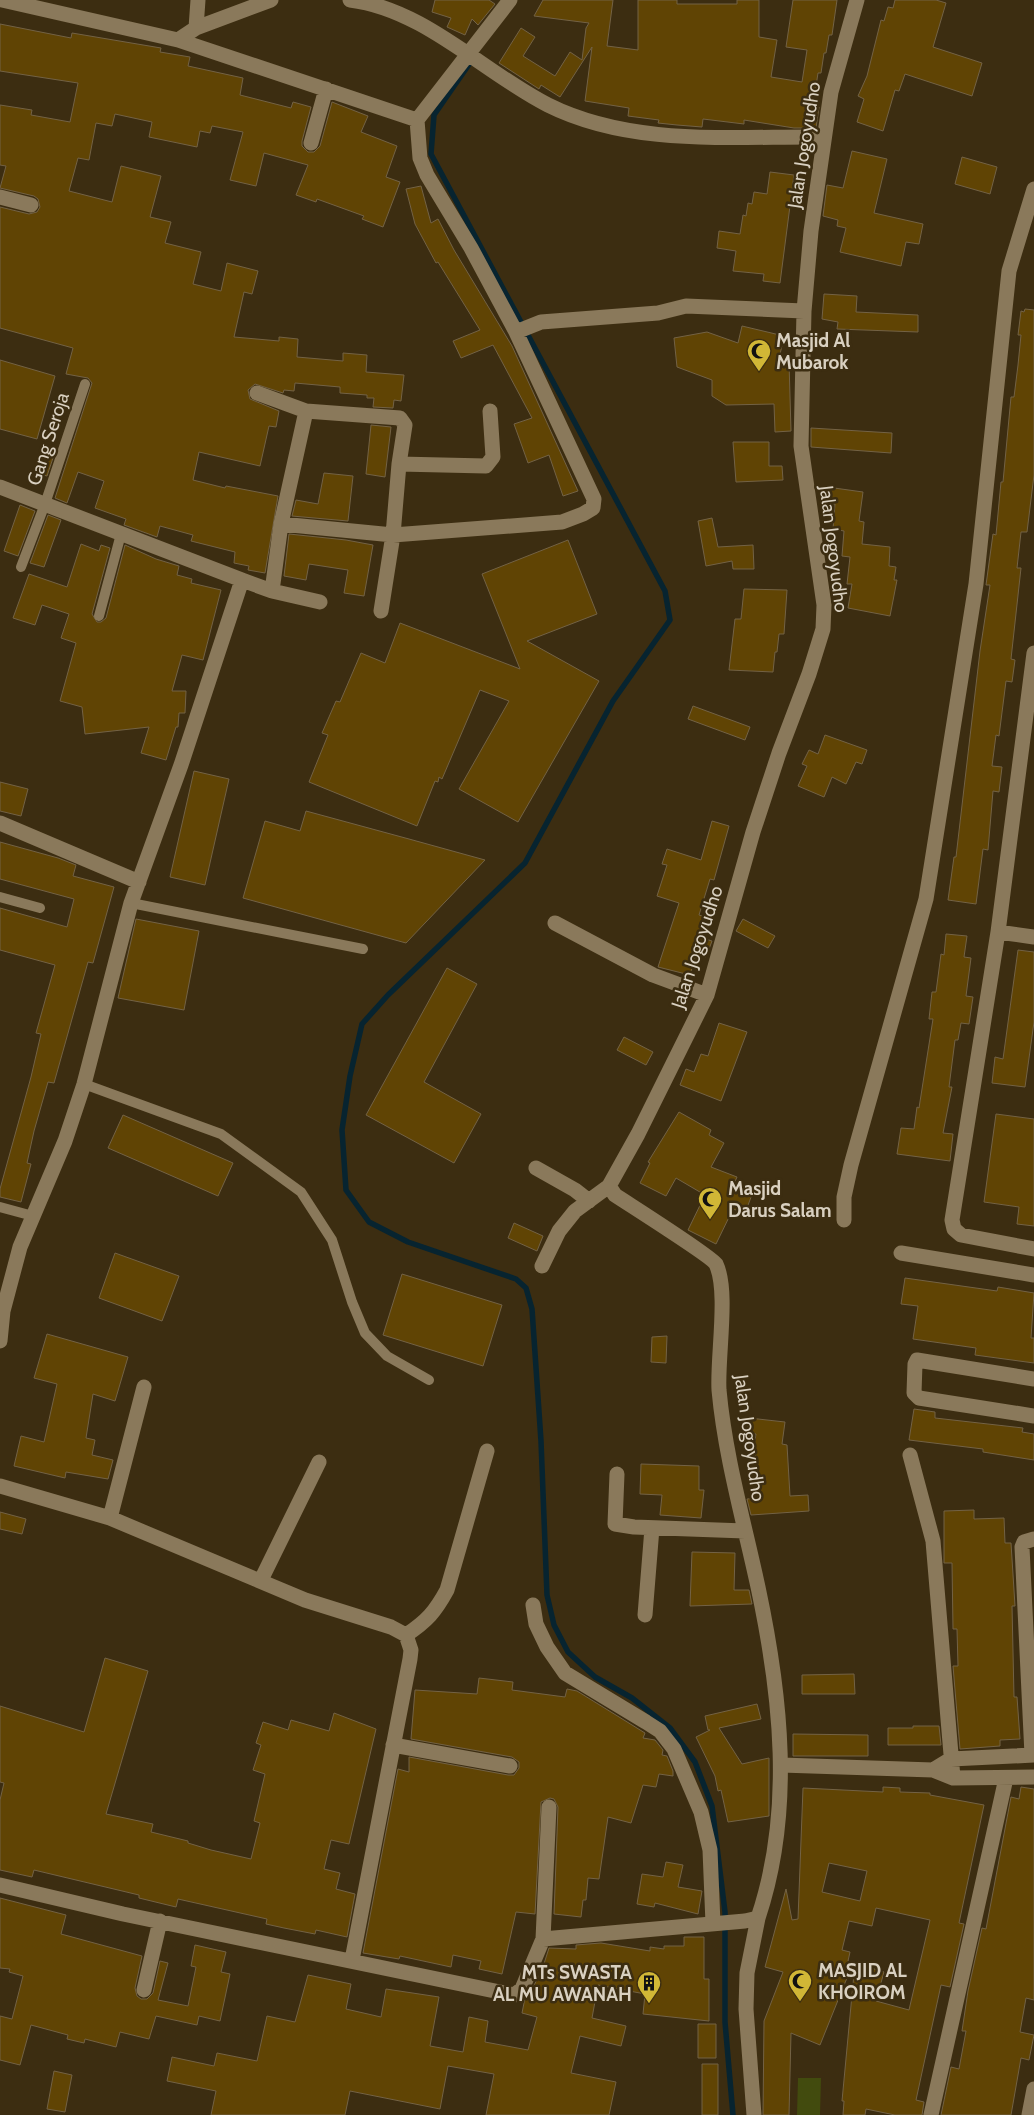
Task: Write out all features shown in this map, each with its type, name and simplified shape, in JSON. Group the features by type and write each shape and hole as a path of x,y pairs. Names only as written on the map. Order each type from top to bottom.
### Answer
{"street":[{"path":"2,0 178,40 417,120"},
{"path":"196,28 198,0"},
{"path":"178,40 196,28 271,0"},
{"path":"350,0 371,3 406,16 549,105 600,124 642,134 824,138"},
{"path":"281,524 393,535 562,522 584,514 593,508 594,499 517,332 471,248 427,175 420,158 417,120 469,56 510,0"},
{"name":"Jalan Jogoyudho","path":"754,2115 746,2000 747,1974 751,1920 765,1896 776,1843 781,1765 779,1706 758,1588 734,1480 719,1389 721,1282 714,1261 615,1196 609,1186 638,1134 707,995 753,832 823,629 824,605 801,446 804,311 831,92 857,0"},
{"path":"311,143 326,90"},
{"path":"844,1220 844,1197 853,1156 926,900 976,584 1009,270 1034,189"},
{"path":"0,197 31,205"},
{"path":"517,332 541,322 658,313 686,306 804,311"},
{"path":"257,394 306,411 400,418 405,426 399,464 393,535 380,611"},
{"path":"272,591 281,524 306,411"},
{"path":"399,464 486,466 493,457 490,411"},
{"path":"0,487 272,591 320,602"},
{"path":"0,1341 3,1311 20,1247 66,1141 84,1084 131,903 181,765 242,580"},
{"path":"1034,653 998,932 952,1220 954,1229 961,1235 1034,1249"},
{"path":"0,823 139,882"},
{"path":"555,923 653,975 707,995"},
{"path":"998,932 1034,937"},
{"path":"536,1168 575,1190 589,1201"},
{"path":"542,1266 559,1231 575,1210 609,1186"},
{"path":"901,1253 1034,1274"},
{"path":"1034,1379 917,1360 914,1393 917,1398 1034,1416"},
{"path":"110,1518 144,1387"},
{"path":"406,1635 427,1621 447,1590 487,1451"},
{"path":"910,1455 933,1541 953,1778"},
{"path":"261,1580 319,1462"},
{"path":"617,1474 615,1524 652,1528 745,1532"},
{"path":"0,1486 110,1518 194,1555 261,1580 305,1600 391,1627 406,1635 411,1650 410,1659 352,1960"},
{"path":"645,1615 652,1528"},
{"path":"933,1770 951,1759 1033,1755 1022,1547 1024,1542 1034,1540"},
{"path":"533,1605 536,1624 547,1647 565,1674 660,1731 674,1749 702,1812 710,1850 718,1923"},
{"path":"392,1745 510,1766"},
{"path":"781,1765 933,1770 953,1778 1034,1777"},
{"path":"931,2115 1006,1778"},
{"path":"0,1885 160,1921 514,1995 522,1988 543,1939 549,1807"},
{"path":"543,1939 751,1920"},
{"path":"144,1990 160,1921"},
{"path":"1029,2115 1034,2089"}],"lane":[{"name":"Gang Seroja","path":"21,568 45,504 84,384"},
{"path":"99,616 121,534"},
{"path":"0,897 40,908"},
{"path":"131,903 363,949"},
{"path":"84,1084 221,1134 301,1192 332,1240 352,1302 366,1333 387,1356 430,1380"},
{"path":"0,1207 34,1216"}],"green space":[{"path":"798,2078 821,2078 820,2115 797,2115"}],"building":[{"path":"435,0 489,0 495,4 478,25 472,19 465,35 447,27 451,18 432,12"},
{"path":"543,0 613,0 607,46 638,50 638,0 677,0 677,4 737,4 737,0 759,0 759,37 777,40 771,77 802,82 807,50 786,47 793,0 837,0 832,35 829,35 821,73 818,73 813,106 819,107 816,128 794,128 744,120 744,124 703,119 702,127 658,123 659,120 628,116 629,108 585,101 592,47 560,97 541,85 539,89 499,63 521,28 535,37 523,56 555,76 570,52 582,60 586,28 589,23 534,16"},
{"path":"895,0 936,0 946,3 933,47 982,63 972,96 905,74 899,91 895,90 883,131 857,122 864,99 858,96 867,76 881,20 884,21 888,7 893,8"},
{"path":"0,24 71,38 72,33 161,48 160,52 190,57 188,66 243,78 240,95 291,108 293,102 311,107 302,141 302,146 308,152 314,152 320,146 332,102 368,116 361,132 397,146 386,177 400,182 383,227 362,219 364,216 317,199 316,202 296,195 308,165 264,153 256,186 230,180 243,132 212,126 210,133 200,131 197,147 149,137 152,122 115,114 112,126 96,123 89,160 78,158 69,191 112,202 121,166 161,176 150,217 171,222 165,243 201,252 193,284 221,291 227,263 258,271 252,294 244,292 234,337 279,341 279,337 298,339 297,357 343,361 343,353 367,355 366,372 404,375 401,401 394,400 393,408 373,407 374,398 367,398 367,395 340,393 340,387 295,383 294,391 284,390 283,393 255,384 248,390 250,399 279,411 276,427 269,426 260,466 199,452 193,480 225,488 226,486 278,496 265,573 248,570 249,566 234,563 235,552 191,541 193,535 160,526 157,537 124,525 126,519 95,508 104,481 78,472 67,503 55,498 92,383 88,378 66,374 73,348 0,328 0,207 29,214 37,212 40,207 38,199 34,196 0,188 6,166 0,165 0,105 32,110 31,115 70,122 78,83 0,71"},
{"path":"852,151 887,159 874,213 923,224 919,244 906,242 901,266 840,252 846,228 837,226 838,220 823,216 827,185 843,188"},
{"path":"962,157 997,167 990,194 955,184"},
{"path":"770,172 794,175 780,283 763,281 764,274 733,271 736,251 717,248 719,231 740,234 743,215 746,216 748,203 752,204 754,192 767,194"},
{"path":"421,186 431,223 438,219 454,250 512,346 578,491 563,496 549,455 528,463 514,424 532,418 493,345 461,358 453,341 480,330 438,262 436,263 415,224 406,189"},
{"path":"824,294 857,296 856,312 918,315 918,332 837,329 838,322 822,319"},
{"path":"1025,309 1034,310 1034,475 1027,532 1021,532 1017,568 1021,568 1011,659 1015,660 1012,682 1006,681 999,736 996,735 992,766 1002,767 999,792 993,791 988,850 983,849 976,904 948,900 954,857 956,857 980,651 990,585 986,585 993,534 996,535 1011,397 1014,397 1018,365 1021,335 1018,335 1021,311 1024,312"},
{"path":"742,326 784,336 779,359 789,362 791,431 775,432 774,404 726,405 712,396 712,380 677,367 674,338 707,332 738,343"},
{"path":"0,360 55,376 37,439 0,429"},
{"path":"371,425 391,427 385,477 366,474"},
{"path":"811,428 892,433 891,453 811,447"},
{"path":"733,442 769,442 769,466 782,466 783,480 736,482"},
{"path":"46,456 53,458 47,476 40,474"},
{"path":"324,473 353,476 348,521 292,516 296,500 318,504"},
{"path":"827,487 863,492 859,521 864,522 862,544 890,547 889,566 896,567 894,580 897,580 890,616 848,608 852,584 847,584 850,557 842,556 844,531 833,529 835,504 824,503"},
{"path":"20,505 35,511 18,556 4,551"},
{"path":"48,515 61,520 44,567 30,563"},
{"path":"712,518 718,547 753,545 754,569 733,569 732,561 706,566 698,521"},
{"path":"289,534 373,545 364,596 344,593 348,570 309,564 306,580 284,576"},
{"path":"568,540 597,614 527,641 599,681 518,822 459,789 509,701 480,690 442,779 439,777 438,782 435,781 417,826 309,782 328,735 322,733 336,701 340,702 361,653 385,663 400,623 520,669 482,574"},
{"path":"81,544 99,551 101,545 110,548 92,614 97,622 101,622 106,618 125,545 156,559 179,566 177,575 192,579 191,583 221,590 203,660 182,655 172,691 186,691 185,713 179,713 178,727 176,727 166,760 141,753 149,727 85,734 82,707 60,701 76,643 61,638 69,614 42,605 35,625 13,618 29,574 67,587"},
{"path":"744,589 787,590 784,634 779,634 773,672 729,670 735,619 741,619"},
{"path":"693,706 750,727 745,740 688,719"},
{"path":"825,735 867,750 862,764 856,762 846,784 832,777 824,797 798,786 807,766 802,764 809,750 818,754"},
{"path":"194,771 229,779 205,885 170,877"},
{"path":"0,782 28,789 21,816 0,811"},
{"path":"306,811 485,860 406,943 243,898 265,821 300,831"},
{"path":"712,821 729,826 714,880 710,879 699,915 709,918 702,938 712,941 706,957 696,954 690,975 658,967 679,903 657,896 667,865 662,864 667,849 701,860"},
{"path":"0,842 76,865 73,876 114,887 93,963 88,962 54,1083 48,1082 34,1131 27,1163 31,1164 21,1202 0,1197 0,1189 31,1077 41,1034 36,1033 55,965 0,950 0,908 67,927 74,899 0,879"},
{"path":"136,919 199,931 184,1010 118,998"},
{"path":"743,919 775,936 768,948 736,931"},
{"path":"946,934 967,936 964,957 971,958 966,996 973,997 969,1024 961,1023 958,1040 955,1040 949,1087 952,1087 943,1133 953,1134 950,1161 897,1154 901,1128 914,1129 917,1107 919,1108 933,1019 929,1019 932,992 936,992 941,954 944,955"},
{"path":"1018,950 1034,952 1034,1022 1025,1087 992,1083 995,1057 1003,1059"},
{"path":"447,968 477,984 424,1082 481,1114 454,1163 366,1115"},
{"path":"719,1023 747,1032 721,1101 680,1085 686,1069 694,1072 701,1054 708,1056"},
{"path":"624,1037 653,1052 646,1065 617,1050"},
{"path":"679,1112 711,1130 709,1135 724,1143 711,1167 737,1177 734,1184 753,1192 745,1213 733,1209 716,1244 688,1230 705,1195 676,1178 666,1196 640,1183 650,1163 648,1162"},
{"path":"996,1114 1034,1119 1034,1226 1017,1224 1019,1207 984,1202"},
{"path":"123,1115 233,1163 218,1196 108,1148"},
{"path":"514,1223 543,1236 537,1251 508,1238"},
{"path":"115,1253 179,1276 162,1321 99,1298"},
{"path":"402,1274 502,1305 483,1366 383,1335"},
{"path":"905,1278 997,1291 998,1287 1034,1293 1031,1338 1034,1338 1034,1363 975,1355 976,1348 913,1339 918,1306 901,1304"},
{"path":"47,1334 128,1357 115,1401 93,1394 86,1438 95,1440 92,1455 113,1460 108,1479 66,1472 65,1478 14,1466 21,1436 44,1442 57,1384 34,1378"},
{"path":"667,1336 666,1363 651,1362 652,1337"},
{"path":"914,1409 935,1412 935,1418 1023,1428 1022,1432 1034,1434 1034,1460 983,1452 983,1449 909,1440"},
{"path":"749,1418 785,1422 782,1444 787,1445 790,1496 808,1495 809,1511 751,1515 747,1499 758,1498 755,1452 753,1452 756,1434 747,1434"},
{"path":"641,1464 699,1466 699,1490 704,1490 701,1518 660,1515 662,1495 640,1494"},
{"path":"974,1510 974,1519 1004,1518 1005,1543 1011,1543 1015,1606 1012,1606 1014,1697 1017,1697 1020,1739 1000,1740 1000,1746 960,1749 953,1666 958,1666 957,1629 953,1629 952,1563 944,1563 944,1511"},
{"path":"0,1512 26,1519 22,1534 0,1529"},
{"path":"692,1552 735,1553 734,1590 749,1590 752,1604 690,1606"},
{"path":"105,1658 148,1671 106,1814 153,1824 151,1832 188,1841 188,1843 211,1850 251,1859 260,1823 254,1821 265,1774 253,1770 261,1745 256,1743 263,1722 288,1730 291,1720 329,1731 334,1713 376,1729 349,1844 331,1840 324,1869 340,1873 336,1889 355,1894 347,1937 316,1930 315,1934 266,1924 267,1919 178,1899 176,1907 139,1898 139,1895 34,1870 32,1877 0,1870 0,1800 4,1783 0,1782 0,1706 84,1732"},
{"path":"854,1674 855,1694 802,1694 802,1675"},
{"path":"479,1678 513,1682 512,1690 565,1697 567,1689 577,1691 645,1733 643,1738 655,1740 663,1750 662,1755 667,1756 673,1776 659,1774 656,1787 643,1785 631,1823 608,1817 599,1879 588,1878 586,1900 583,1900 581,1917 554,1914 558,1807 554,1799 550,1798 541,1802 535,1914 516,1912 502,1974 479,1969 481,1961 453,1955 451,1967 400,1956 399,1959 363,1953 398,1769 409,1772 409,1757 508,1775 514,1775 519,1768 519,1762 512,1757 411,1739 415,1690 477,1694"},
{"path":"757,1704 761,1719 719,1728 742,1764 769,1758 769,1816 728,1822 721,1790 718,1791 715,1776 696,1737 710,1730 708,1730 705,1716"},
{"path":"913,1726 939,1726 941,1745 888,1745 888,1728 913,1728"},
{"path":"793,1734 868,1735 868,1756 793,1756"},
{"path":"883,1787 900,1788 900,1792 930,1793 930,1795 984,1805 959,1923 964,1924 950,1987 941,1985 916,2100 924,2102 922,2115 895,2115 866,2109 865,2115 843,2115 844,2101 842,2101 855,1963 884,1972 876,2001 909,2010 930,1920 876,1908 872,1926 849,1921 842,1950 850,1952 848,1961 853,1963 820,2045 791,2033 789,2115 763,2115 764,2021 783,1972 765,1967 786,1889 792,1920 798,1919 803,1788 883,1792","holes":["829,1863 867,1871 860,1901 822,1892"]},
{"path":"1021,1787 1034,1789 1034,2000 1026,1998 1020,2032 1034,2035 1029,2060 1021,2058 1011,2115 941,2115 951,2067 959,2069 966,2031 962,2031 968,1991 982,1928 986,1929 1011,1797 1019,1799"},
{"path":"666,1862 683,1865 678,1887 702,1891 698,1914 655,1903 654,1907 637,1904 642,1874 663,1877"},
{"path":"0,1898 66,1915 61,1934 142,1956 135,1988 137,1996 141,1999 147,1999 153,1993 160,1961 168,1963 158,2000 188,2006 196,1967 191,1966 195,1945 226,1952 221,1972 230,1974 220,2021 199,2016 197,2025 156,2016 149,2039 120,2032 116,2047 85,2039 84,2043 67,2039 68,2035 31,2025 20,2065 0,2060 0,2016 12,2019 23,1976 9,1972 10,1969 0,1968"},
{"path":"684,1937 704,1937 704,1979 709,1979 709,2021 643,2014 645,1994 598,1985 592,2018 626,2026 621,2046 580,2036 571,2073 616,2082 609,2115 486,2115 494,2074 448,2066 440,2109 350,2091 345,2115 211,2115 216,2091 167,2081 172,2057 214,2066 217,2053 257,2061 267,2016 295,2022 308,1975 351,1984 346,2009 381,2017 386,1989 439,1997 430,2046 463,2052 469,2017 488,2021 485,2042 528,2050 537,2017 522,2013 525,1998 530,1993 542,1970 549,1948 576,1949 576,1945 601,1943 650,1951 650,1947 664,1949 664,1946 684,1946"},
{"path":"698,2024 716,2024 716,2058 698,2058"},
{"path":"702,2064 718,2064 718,2115 702,2115"},
{"path":"54,2071 72,2075 65,2112 47,2109"}],"waterway":[{"path":"470,63 434,115 431,154 665,591 670,620 613,701 525,863 388,995 362,1024 350,1076 342,1130 346,1190 369,1222 408,1242 516,1279 526,1288 532,1309 541,1441 547,1595 554,1625 568,1652 595,1677 632,1698 670,1728 695,1762 712,1806 725,1912 725,2022 733,2115"}],"place":[{"name":"Masjid Al Mubarok","path":"759,372"},
{"name":"Masjid Darus Salam","path":"710,1220"},
{"name":"MASJID AL KHOIROM","path":"800,2002"},
{"name":"MTs SWASTA AL MU AWANAH","path":"649,2004"}]}
